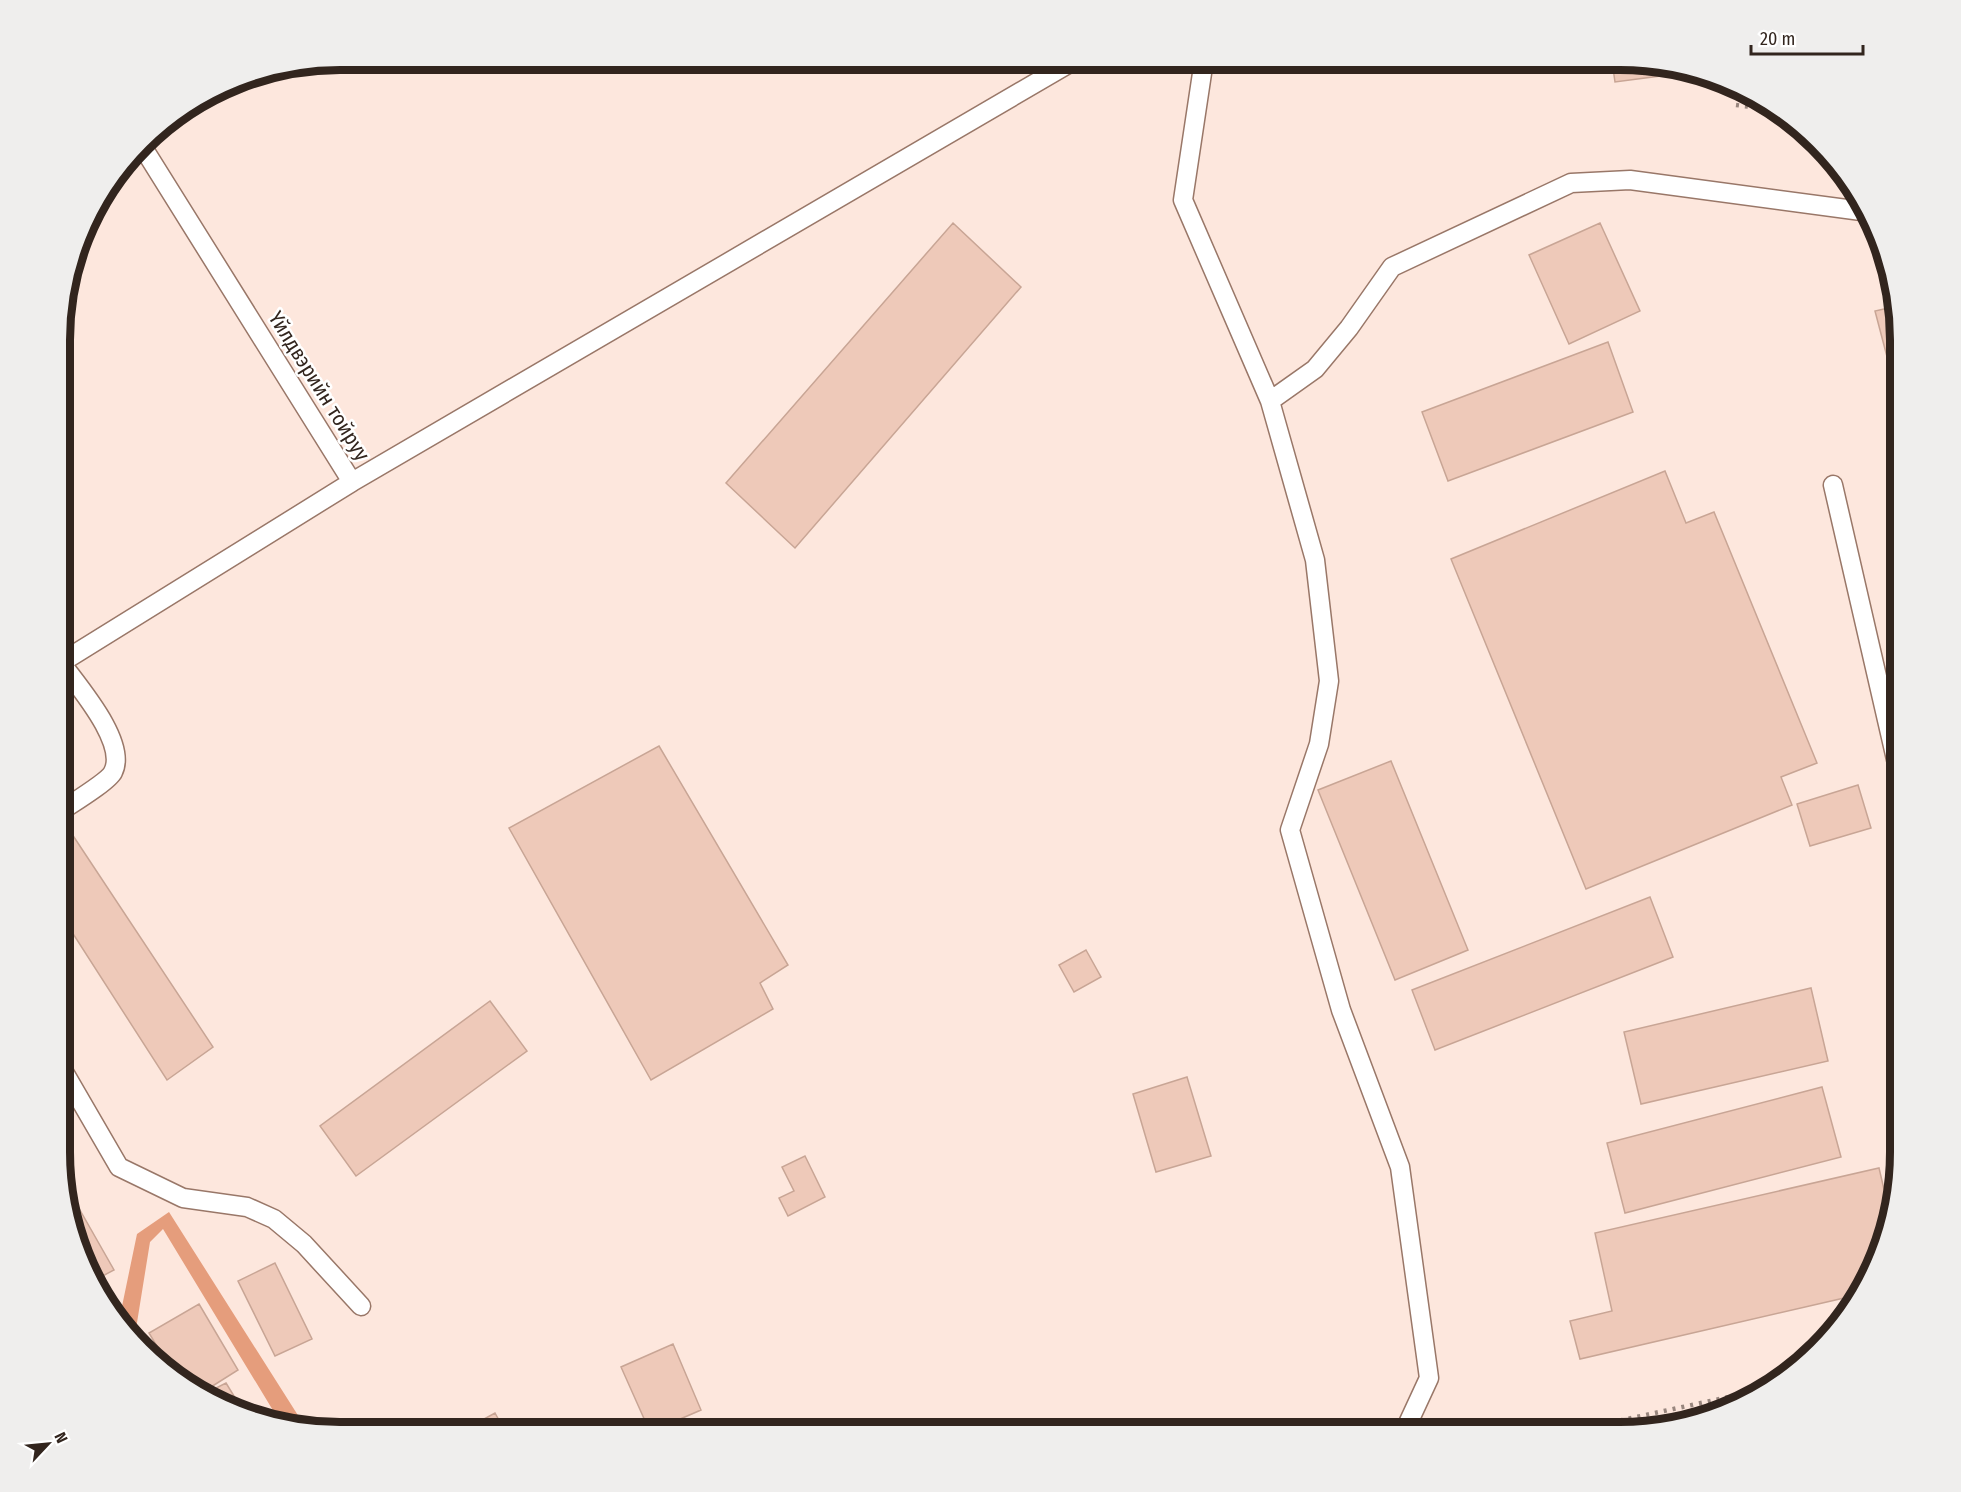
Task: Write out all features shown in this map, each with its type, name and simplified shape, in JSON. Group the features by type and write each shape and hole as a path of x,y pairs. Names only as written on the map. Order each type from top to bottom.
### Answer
{"lane":[{"path":"352,482 1058,70"},
{"path":"1202,70 1182,200 1270,401 1315,560 1329,681 1319,744 1290,830 1341,1010 1400,1167 1429,1378 1409,1422"},
{"name":"Үйлдвэрийн тойруу","path":"70,658 352,482 147,154"},
{"path":"1270,401 1315,369 1349,328 1392,267 1571,183 1630,180 1857,210"},
{"path":"1833,485 1890,733"},
{"path":"70,674 107,726 116,761 112,774 70,804"},
{"path":"70,1083 119,1167 183,1198 247,1207 274,1219 304,1244 362,1306"}],"shaded area":[{"path":"169,1212 300,1418 274,1413 163,1229 150,1242 136,1327 126,1316 121,1309 137,1234"}],"building":[{"path":"1613,70 1660,74 1660,76 1615,82"},
{"path":"953,223 1021,287 795,548 726,483"},
{"path":"1600,223 1640,311 1569,344 1529,255"},
{"path":"1888,308 1890,368 1875,311"},
{"path":"1608,342 1633,412 1448,481 1422,412"},
{"path":"1665,471 1686,523 1714,512 1817,763 1781,777 1792,805 1586,889 1451,559"},
{"path":"659,746 788,965 760,983 773,1009 651,1080 509,828"},
{"path":"1391,761 1468,950 1395,980 1318,790"},
{"path":"1858,785 1871,828 1810,846 1797,804"},
{"path":"70,831 213,1047 167,1080 70,929"},
{"path":"1650,897 1673,957 1435,1050 1412,990"},
{"path":"1086,950 1101,977 1074,992 1059,965"},
{"path":"1811,988 1828,1061 1641,1104 1624,1032"},
{"path":"490,1001 527,1051 356,1176 320,1126"},
{"path":"1187,1077 1211,1156 1156,1172 1133,1094"},
{"path":"1822,1087 1841,1157 1625,1213 1607,1143"},
{"path":"805,1156 825,1197 788,1216 779,1198 794,1191 782,1167"},
{"path":"1879,1168 1886,1198 1870,1255 1847,1297 1580,1359 1570,1321 1612,1311 1595,1233"},
{"path":"76,1203 114,1270 101,1277 98,1271 85,1238"},
{"path":"275,1263 312,1339 275,1356 238,1281"},
{"path":"199,1304 238,1370 210,1387 176,1366 160,1351 149,1333"},
{"path":"673,1344 701,1410 673,1422 646,1422 621,1367"},
{"path":"226,1383 237,1401 221,1394 213,1389"},
{"path":"495,1413 500,1422 478,1422"}],"railway":[{"path":"1736,105 1756,108"},
{"path":"1613,1422 1738,1395"}]}
